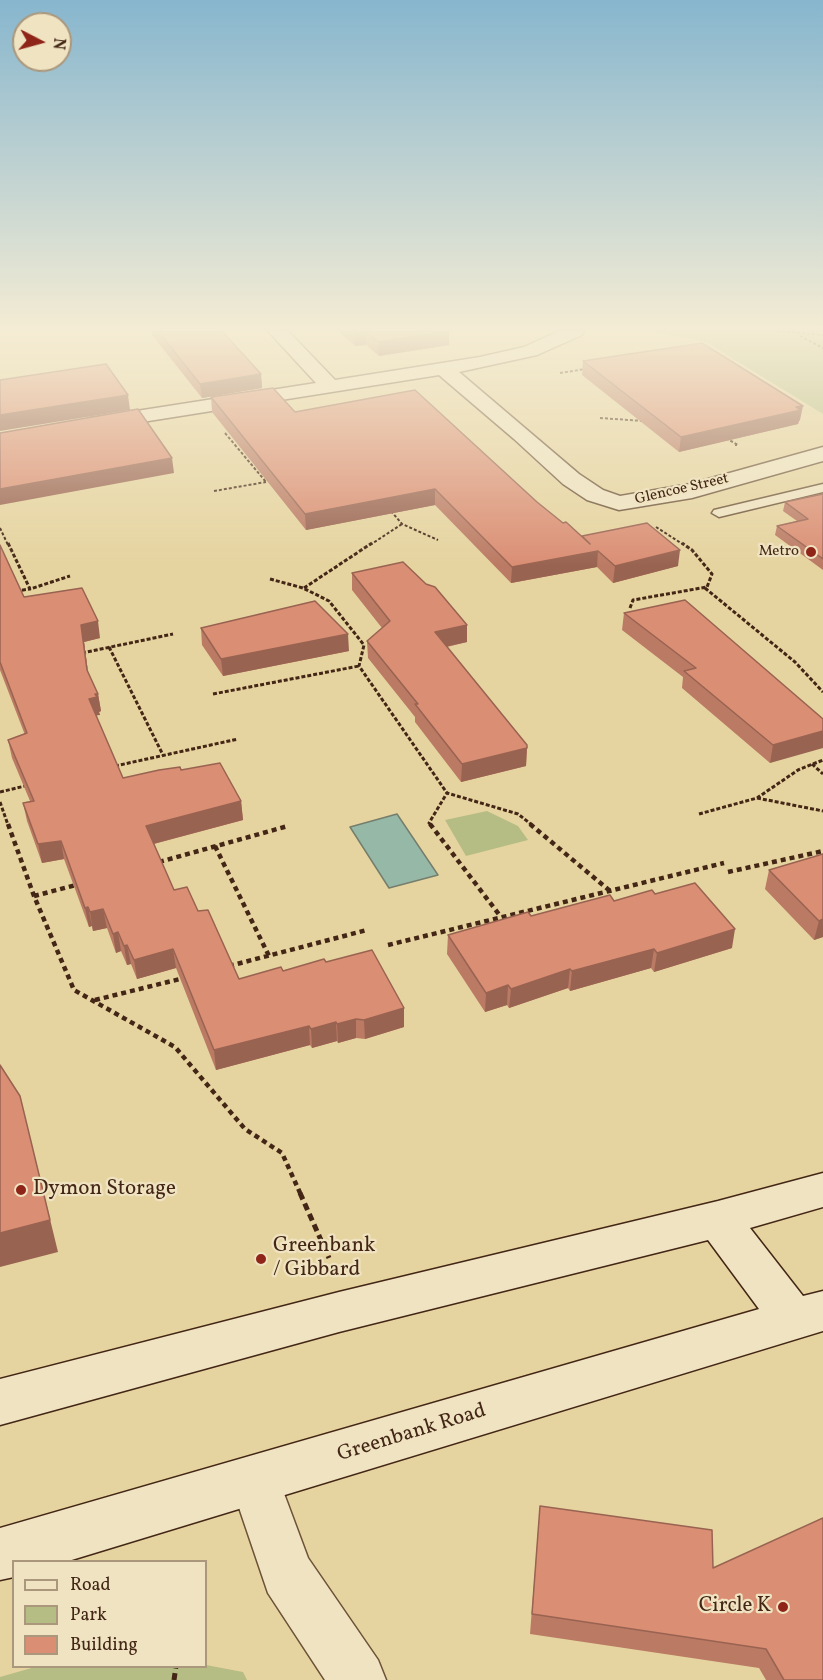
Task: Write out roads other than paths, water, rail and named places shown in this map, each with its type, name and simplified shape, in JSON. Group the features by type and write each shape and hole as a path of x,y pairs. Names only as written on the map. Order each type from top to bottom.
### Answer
{"street":[{"path":"82,426 182,409"},
{"name":"Glencoe Street","path":"492,409 595,495 619,503 692,491 823,454"},
{"path":"0,1402 339,1312 718,1219 823,1190"},
{"path":"718,1219 808,1315"},
{"name":"Greenbank Road","path":"0,1554 255,1481 808,1315"},
{"path":"255,1481 287,1574 358,1680"}],"lane":[{"path":"719,513 823,488"}],"place":[{"name":"Metro","path":"811,552"},
{"name":"Dymon Storage","path":"21,1190"},
{"name":"Greenbank / Gibbard","path":"261,1259"},
{"name":"Circle K","path":"783,1607"}]}
